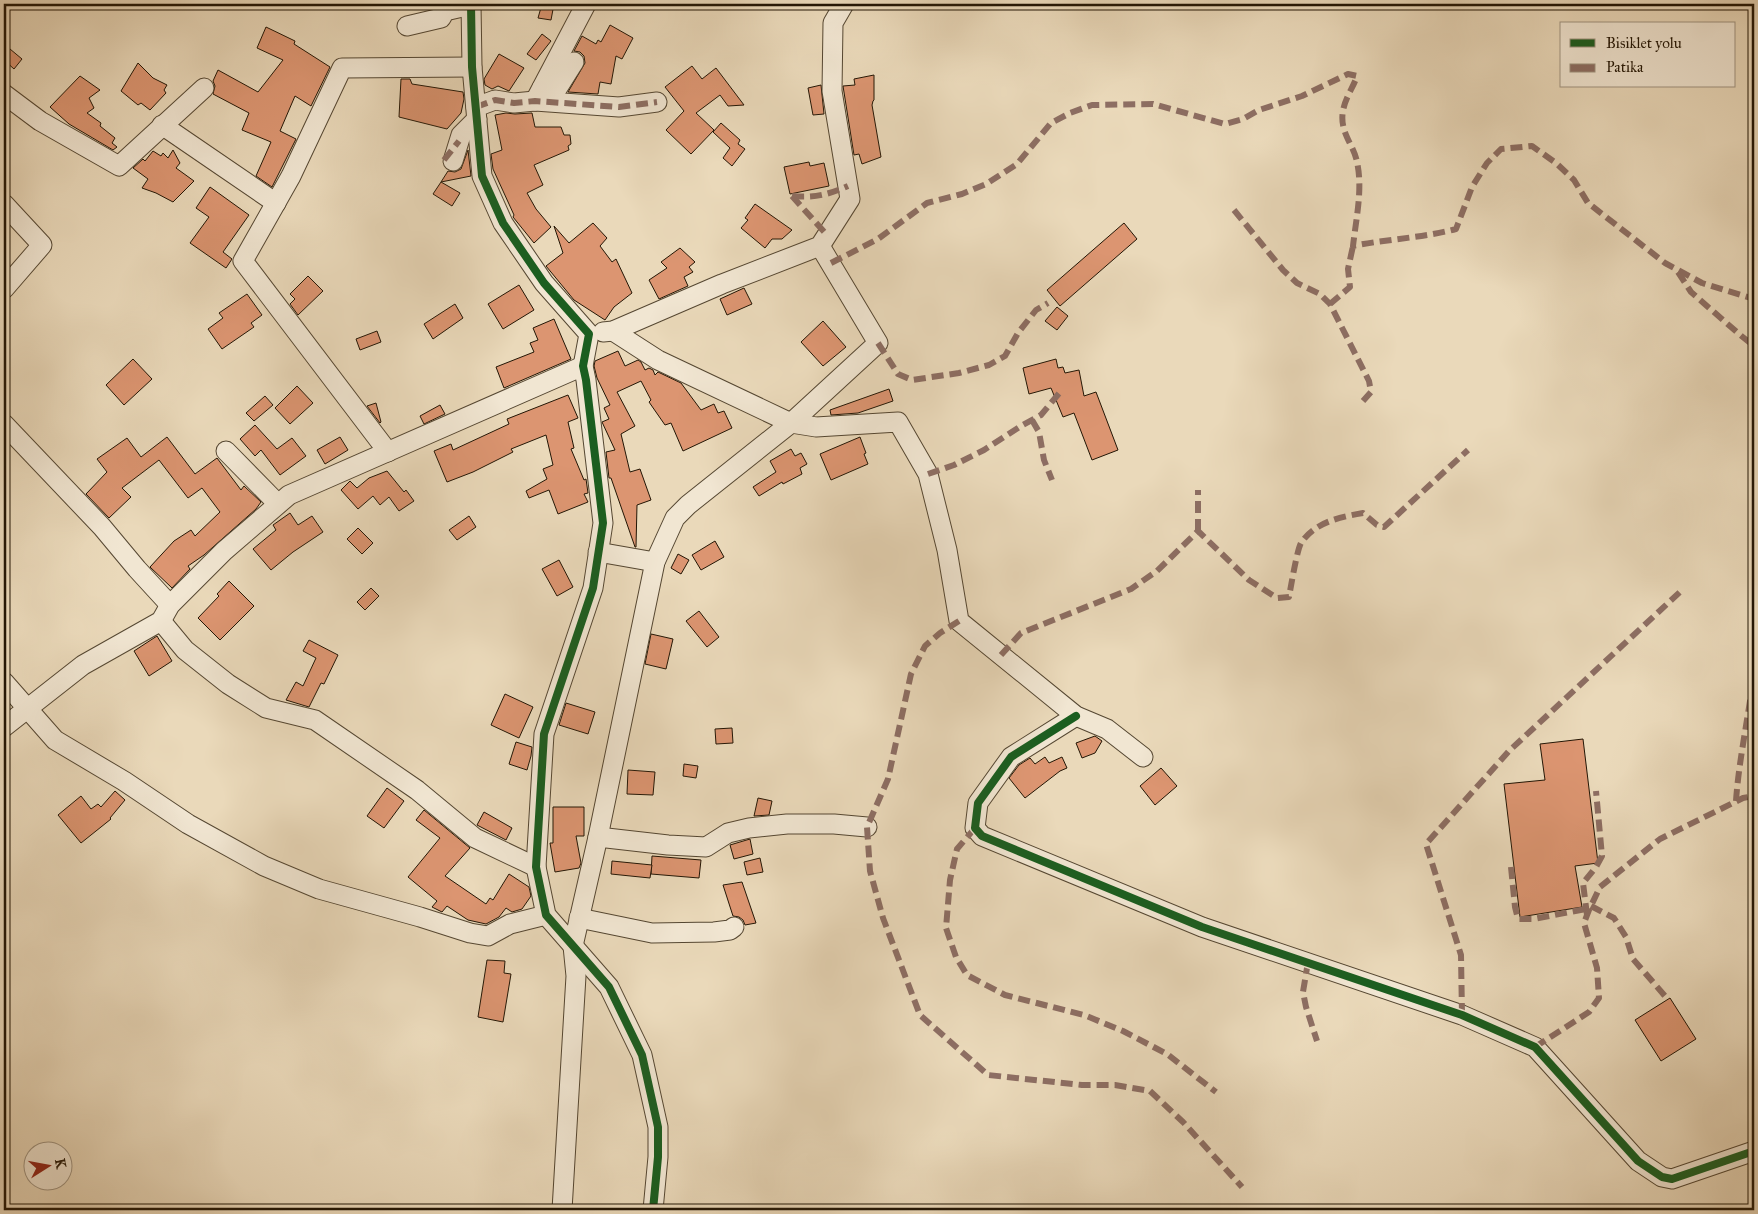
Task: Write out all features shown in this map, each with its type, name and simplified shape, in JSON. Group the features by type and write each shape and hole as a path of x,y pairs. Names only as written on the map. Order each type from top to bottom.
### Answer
{"street":[{"path":"407,26 441,18 445,11 471,4 472,67 482,176 503,224 544,283 589,334"},
{"path":"539,93 586,4"},
{"path":"589,334 612,331 722,284 820,246 850,199 832,91 833,23 844,4"},
{"path":"454,161 460,135 476,113 495,100 514,103 539,93 557,89 574,62"},
{"path":"388,452 243,261 291,176 342,68 472,67"},
{"path":"4,94 40,121 118,166 204,88"},
{"path":"512,90 532,91 619,107 656,102"},
{"path":"162,125 276,203"},
{"path":"4,204 42,245 4,289"},
{"path":"562,1210 576,976 573,946 598,837 654,562 675,518 688,504 791,423 878,343 820,246"},
{"path":"612,331 658,360 791,423 816,427 898,422 928,474 947,550 960,621 1076,716 1108,729 1143,757"},
{"path":"589,334 583,366 603,523 593,588 544,734 536,867 546,915 610,987 642,1055 658,1127 658,1157 652,1210"},
{"path":"4,727 82,665 166,613 224,551 289,495 583,366"},
{"path":"4,424 102,527 166,613 185,650 228,684 266,708 315,720 417,790 475,838 536,867"},
{"path":"226,450 278,504"},
{"path":"598,552 654,562"},
{"path":"4,682 55,740 124,781 188,824 264,866 319,889 470,933 488,936 510,924 546,915"},
{"path":"1076,716 1012,757 978,803 975,828 982,836 1202,927 1462,1015 1535,1047 1638,1161 1662,1177 1672,1179 1754,1151"},
{"path":"598,837 706,847 728,833 748,828 787,824 834,824 867,827"},
{"path":"580,918 624,926 652,934 714,932 730,930 734,927"}],"building":[{"path":"542,4 554,4 551,20 538,18"},
{"path":"610,25 633,38 622,59 616,56 611,84 600,82 598,94 568,92 585,63 584,56 580,52 574,51 582,36 596,44 598,40 601,42"},
{"path":"266,27 295,41 294,44 330,67 311,106 295,96 280,131 296,139 272,187 256,176 271,142 242,130 249,113 213,94 215,86 213,81 218,70 258,92 283,60 257,48"},
{"path":"542,34 551,41 536,60 527,54"},
{"path":"4,44 22,59 14,69 4,60"},
{"path":"499,54 524,68 509,91 498,86 492,89 485,85 484,79"},
{"path":"138,63 153,78 167,85 164,90 166,93 150,110 141,103 138,105 121,91"},
{"path":"692,66 702,79 716,68 744,105 728,106 720,95 696,113 714,130 691,154 666,130 684,111 665,87"},
{"path":"874,75 874,100 872,105 881,157 862,164 859,154 854,155 843,86 855,85 854,79"},
{"path":"80,76 100,90 89,98 94,108 87,113 101,123 100,126 115,138 112,143 117,147 113,150 69,124 50,107"},
{"path":"401,79 410,79 412,84 463,92 464,99 461,113 447,129 399,117"},
{"path":"821,85 824,114 813,115 808,88"},
{"path":"532,113 535,127 561,127 564,135 570,135 571,144 568,146 569,150 534,165 543,185 527,193 536,209 551,227 534,243 513,217 514,215 493,169 491,154 502,150 495,115"},
{"path":"721,123 740,140 738,144 745,149 732,166 723,158 730,148 713,132"},
{"path":"173,150 180,163 176,168 194,181 173,202 142,188 148,179 133,168 143,159 145,161 153,151 161,156 163,153 168,158"},
{"path":"468,150 471,176 441,182 448,171 455,172 461,169"},
{"path":"809,162 810,166 824,163 829,186 790,194 784,167"},
{"path":"441,182 460,193 452,206 433,194"},
{"path":"210,187 249,215 223,252 232,259 226,268 190,243 209,217 196,208"},
{"path":"755,204 792,230 782,239 772,239 765,248 741,228 748,220 745,218"},
{"path":"593,223 607,238 600,246 612,262 616,259 632,293 614,307 605,320 574,300 546,266 563,253 554,226 569,243"},
{"path":"1124,223 1137,239 1060,306 1047,290"},
{"path":"680,248 695,262 689,267 693,272 684,277 688,286 659,299 649,280 667,268 661,262"},
{"path":"308,276 323,291 298,315 290,304 295,299 290,294"},
{"path":"519,285 534,310 503,329 488,304"},
{"path":"744,288 752,304 727,315 720,299"},
{"path":"247,294 262,315 251,323 254,327 222,349 208,329 223,318 219,313"},
{"path":"455,304 463,318 433,339 424,324"},
{"path":"1057,307 1068,316 1057,330 1045,321"},
{"path":"554,319 571,359 504,388 496,367 534,352 530,343 538,340 533,328"},
{"path":"823,321 846,347 823,366 801,342"},
{"path":"377,331 381,342 360,350 356,339"},
{"path":"618,351 625,366 638,360 645,370 649,368 653,370 655,375 658,372 681,383 701,410 714,404 718,413 724,411 732,428 683,451 671,423 665,425 649,402 651,400 641,381 617,392 635,426 621,434 630,472 640,469 651,500 637,505 636,547 611,478 609,478 606,452 615,450 602,422 609,419 604,408 610,405 597,378 594,366 595,361"},
{"path":"133,359 152,379 124,405 106,385"},
{"path":"1056,359 1058,368 1063,367 1065,373 1079,370 1084,396 1096,392 1118,450 1092,460 1074,413 1063,417 1051,388 1029,394 1023,368"},
{"path":"297,386 313,403 290,424 275,408"},
{"path":"889,389 893,401 858,413 831,415 830,410"},
{"path":"568,395 578,418 568,422 574,448 571,449 584,480 586,479 588,493 584,494 588,502 558,514 549,490 529,498 526,491 547,479 543,469 553,465 546,435 511,449 513,452 473,472 447,482 434,451 451,444 453,450 509,424 507,419"},
{"path":"265,396 273,405 254,421 246,413"},
{"path":"376,403 381,422 380,423 367,406"},
{"path":"440,405 445,414 424,424 420,416"},
{"path":"255,425 277,449 292,438 306,456 280,475 261,450 255,456 240,439"},
{"path":"167,437 195,474 217,458 241,490 244,486 261,502 256,509 204,555 188,566 190,569 172,588 150,567 174,541 191,530 195,536 220,512 202,488 188,498 159,460 122,488 131,497 109,518 86,494 107,472 97,459 127,438 141,457"},
{"path":"340,437 348,450 325,464 317,450"},
{"path":"860,437 868,464 831,480 820,454"},
{"path":"791,449 795,456 801,453 807,464 800,468 802,474 783,484 782,482 759,496 753,487 776,472 770,461"},
{"path":"387,471 414,501 399,511 389,497 380,505 373,496 358,509 341,490 350,481 357,488 369,478"},
{"path":"290,513 298,525 312,516 323,532 293,552 271,570 253,549 276,530 273,525"},
{"path":"469,516 476,527 457,540 449,530"},
{"path":"358,528 373,543 362,554 347,539"},
{"path":"715,541 724,557 701,570 692,555"},
{"path":"678,554 689,560 681,574 671,568"},
{"path":"559,560 573,587 557,596 542,569"},
{"path":"229,581 254,606 220,640 198,618 219,596 217,594"},
{"path":"371,588 379,596 365,610 357,602"},
{"path":"699,611 719,637 707,647 686,621"},
{"path":"651,634 673,639 666,669 645,664"},
{"path":"157,636 172,661 149,676 134,651"},
{"path":"309,640 338,655 324,684 321,683 309,707 286,700 296,682 303,686 316,658 303,651"},
{"path":"505,694 533,707 519,738 491,725"},
{"path":"566,703 595,712 588,734 559,725"},
{"path":"732,728 733,743 716,744 715,729"},
{"path":"1095,736 1102,741 1095,753 1082,758 1076,743"},
{"path":"1583,739 1598,863 1575,866 1582,907 1520,917 1504,784 1545,780 1540,744"},
{"path":"516,742 532,747 527,770 509,764"},
{"path":"1045,757 1049,763 1062,757 1067,768 1060,771 1025,798 1009,778 1019,765 1030,758 1035,764"},
{"path":"684,764 698,766 696,778 683,776"},
{"path":"1161,768 1177,786 1155,805 1140,786"},
{"path":"628,770 655,772 653,795 627,794"},
{"path":"387,788 404,801 384,828 367,816"},
{"path":"115,791 125,800 111,819 81,843 58,815 81,796 91,809 98,804 101,807"},
{"path":"758,798 772,801 769,815 754,816"},
{"path":"553,807 584,807 584,836 576,836 581,863 579,868 555,872 550,843 553,843"},
{"path":"424,810 470,848 445,876 486,904 490,898 493,900 509,874 529,887 531,896 522,909 512,912 506,908 499,917 486,924 468,920 447,906 442,912 432,907 437,901 408,877 440,838 416,820"},
{"path":"484,812 512,828 506,840 477,825"},
{"path":"750,839 753,854 734,859 730,845"},
{"path":"652,856 701,860 699,878 651,874"},
{"path":"760,858 763,872 747,875 744,862"},
{"path":"612,861 652,865 650,878 611,874"},
{"path":"742,882 756,923 745,925 739,917 733,916 723,885"},
{"path":"487,960 505,961 504,973 511,974 503,1022 478,1017"},
{"path":"1670,998 1696,1039 1661,1061 1635,1020"}],"marked path":[{"path":"831,263 878,239 927,203 962,194 986,184 1017,164 1051,123 1070,113 1092,105 1153,104 1225,124 1243,119 1259,110 1302,96 1348,74 1357,76 1345,102 1342,119 1359,172 1358,204 1353,246 1456,229 1472,187 1487,163 1501,149 1532,146 1556,163 1574,180 1588,203 1665,263 1702,283 1754,299"},
{"path":"476,107 495,100 514,103 535,101 619,107 657,102"},
{"path":"444,160 459,141"},
{"path":"792,196 807,197 820,195 848,186"},
{"path":"792,196 827,235"},
{"path":"1234,210 1283,270 1297,283 1320,294 1330,304 1369,381 1371,392 1363,401"},
{"path":"1330,304 1350,287 1348,269 1353,246"},
{"path":"1678,272 1691,292 1754,346"},
{"path":"878,343 898,374 912,380 959,373 989,365 1005,356 1018,333 1036,310 1048,303"},
{"path":"928,474 954,465 984,450 1041,415 1061,391"},
{"path":"1032,420 1039,432 1044,460 1052,480"},
{"path":"1001,655 1021,633 1131,589 1157,571 1198,531 1249,580 1277,598 1289,597 1299,547 1313,530 1337,519 1363,513 1377,525 1384,527 1468,450"},
{"path":"1198,490 1198,531"},
{"path":"1462,1015 1461,955 1426,844 1509,751 1681,591"},
{"path":"959,621 940,633 925,646 911,674 888,779 867,827 870,871 883,918 920,1015 988,1075 1082,1085 1115,1085 1150,1091 1183,1122 1242,1187"},
{"path":"1736,801 1754,672"},
{"path":"1587,915 1583,883 1602,856 1596,791"},
{"path":"1535,1047 1589,1012 1599,998 1597,968 1584,923 1600,887 1660,839 1743,798 1754,796"},
{"path":"975,828 957,849 950,880 946,928 956,957 967,975 1005,995 1084,1015 1123,1031 1167,1054 1216,1092"},
{"path":"1511,867 1518,919 1533,919 1586,909"},
{"path":"1591,906 1614,918 1626,937 1633,959 1665,996"},
{"path":"1308,962 1303,992 1317,1041"}],"cycle path":[{"path":"471,4 472,67 482,176 503,223 544,283 589,334 583,366 603,523 593,588 544,734 536,867 546,915 609,987 642,1055 658,1127 658,1157 653,1210"},
{"path":"1076,716 1011,757 978,803 975,828 982,836 1202,927 1462,1015 1535,1047 1638,1161 1662,1177 1672,1179 1754,1151"}]}
